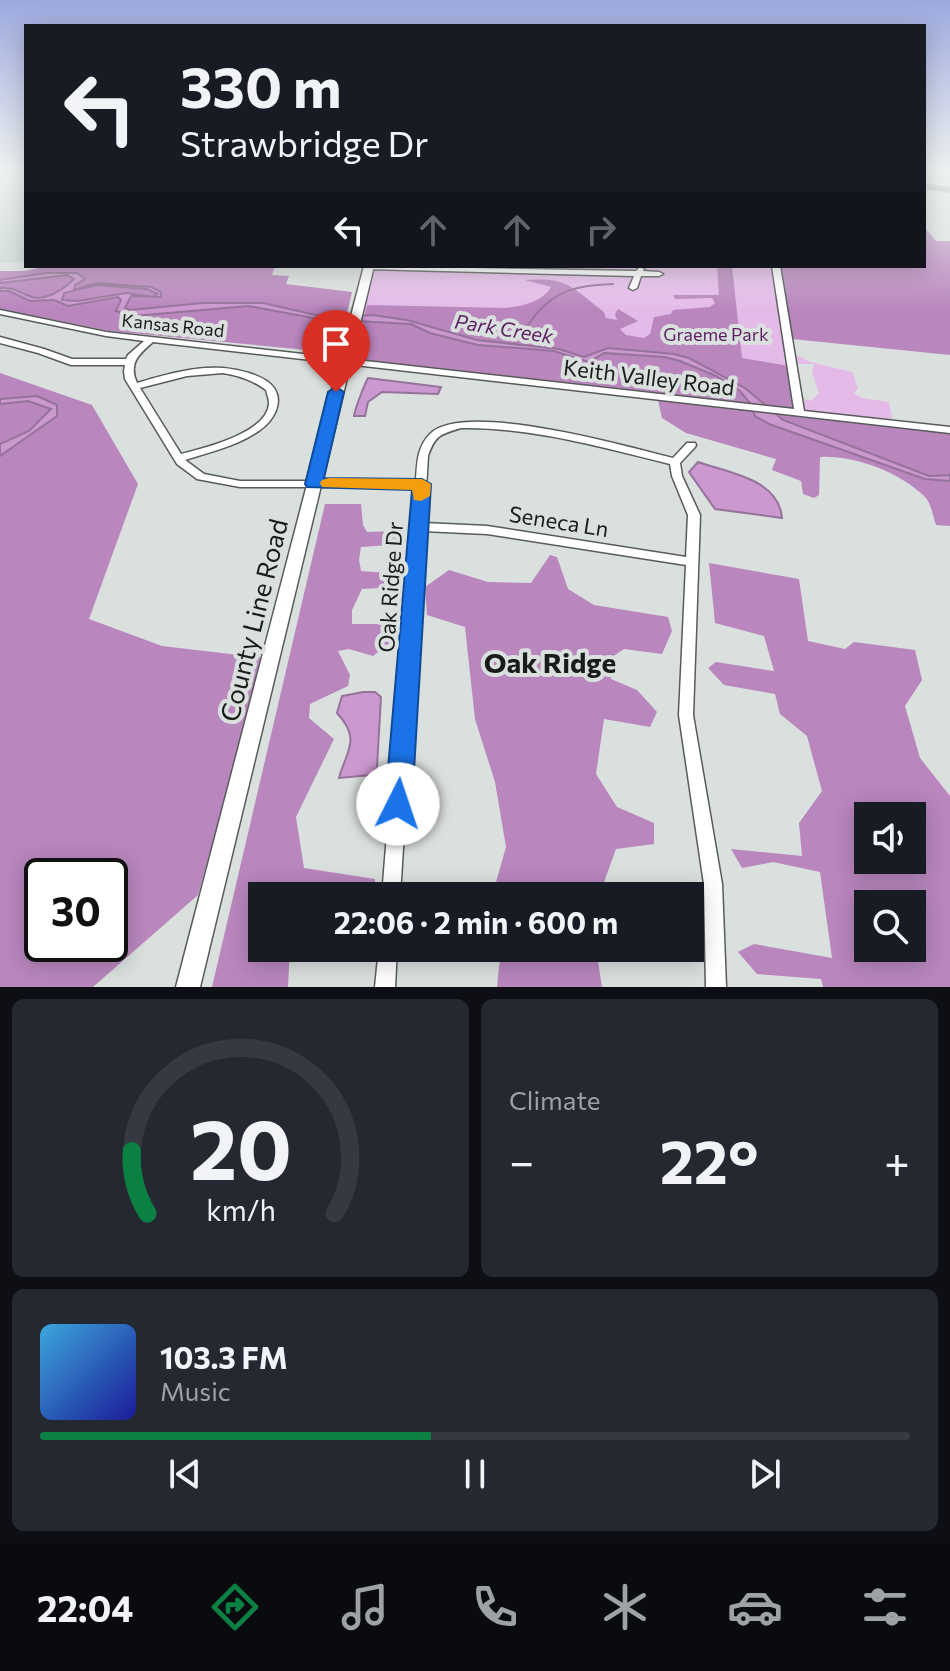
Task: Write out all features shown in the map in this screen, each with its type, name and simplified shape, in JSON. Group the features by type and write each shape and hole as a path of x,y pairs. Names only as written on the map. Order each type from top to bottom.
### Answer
{"main road":[{"name":"County Line Road","path":"188,987 368,268"}],"street":[{"path":"476,268 641,270 659,274"},
{"path":"776,268 800,414"},
{"path":"633,288 641,270"},
{"name":"Kansas Road","path":"0,312 81,330 344,361"},
{"path":"154,339 132,360 128,374 179,458 191,472 216,482 422,484"},
{"path":"0,340 71,362 132,360"},
{"name":"Keith Valley Road","path":"344,361 950,430"},
{"path":"135,386 187,373 216,372 248,377 270,389 274,400 272,411 257,428 237,439 179,458"},
{"name":"Oak Ridge Dr","path":"392,882 423,456 431,438 436,433 460,425 570,435 675,462"},
{"path":"691,445 675,462 679,482 692,503 693,562 686,715 712,869 716,987"},
{"name":"Seneca Ln","path":"419,527 487,530 693,562"},
{"path":"385,987 387,962"}],"shaded area":[{"path":"0,218 24,218 24,262 0,263"},
{"path":"47,273 77,273 85,279 75,285 74,290 96,283 151,287 161,292 161,297 153,297 158,294 147,289 97,285 64,293 62,300 78,301 127,293 151,297 131,296 125,308 130,310 203,303 263,303 329,318 372,315 407,320 477,340 559,349 584,357 608,348 674,354 689,358 745,388 783,420 929,476 950,475 950,481 925,479 769,424 755,416 750,403 740,391 716,376 665,357 604,353 589,362 554,351 478,345 430,333 411,324 319,319 248,306 134,316 116,311 121,300 118,297 68,306 54,300 30,301 9,291 0,291 0,288 10,288 32,297 49,296 74,279 67,275 0,283 0,280"},
{"path":"368,378 441,387 438,394 382,392 368,402 365,416 354,416"},
{"path":"37,396 57,405 57,416 0,456 0,444 29,431 51,409 28,401 0,404 0,399"},
{"path":"698,462 737,474 762,486 779,505 782,518 715,509 689,472"},
{"path":"375,692 381,697 377,767 372,775 339,778 350,738 345,722 337,713 342,696"}],"green space":[{"path":"926,229 936,241 950,241 950,355 792,339 780,268 926,268"},
{"path":"38,268 274,268 272,275 289,276 286,284 352,292 338,353 109,331 0,309 0,271"},
{"name":"Graeme Park","path":"373,268 773,268 797,412 355,359"},
{"name":"Graeme Park","path":"717,268 732,268 742,358 789,366 797,412 355,359 367,305 506,308 537,300 551,287 525,280 551,280 576,290 604,312 606,318 617,320 615,314 618,309 638,321 620,329 626,335 644,338 650,334 654,317 671,314 673,310 710,307 715,303 712,298 675,299 673,295 719,295"},
{"path":"799,356 810,362 852,372 858,388 854,393 862,398 889,402 893,422 802,413 801,398 811,401 819,393 812,373 814,364 796,364 794,358"},
{"path":"0,373 92,405 138,484 89,619 162,646 264,658 198,895 128,956 128,858 24,858 24,962 122,962 93,987 0,987"},
{"path":"658,400 950,430 950,526 936,525 930,505 914,487 861,462 820,457 819,495 814,498 803,494 801,481 772,470 776,459 686,433 662,418"},
{"path":"325,504 361,504 363,525 367,532 397,531 405,544 361,547 361,571 401,574 400,587 362,589 352,610 352,624 388,624 397,637 373,656 349,649 338,651 350,675 348,686 310,704 309,718 334,739 296,817 304,868 375,879 375,882 248,882 248,962 289,962 288,987 212,987"},
{"path":"550,555 557,557 568,589 594,605 668,617 672,631 662,654 624,649 609,659 611,679 637,690 657,712 650,727 604,719 596,774 617,807 654,823 654,844 616,849 604,882 496,882 506,847 495,782 475,719 465,627 427,615 425,587 449,570 488,582 531,583"},
{"path":"709,563 799,579 808,641 845,649 854,642 915,650 922,680 905,706 920,758 950,796 950,987 823,987 821,979 757,974 738,952 754,944 832,958 820,872 773,862 742,868 731,849 802,856 799,823 822,791 807,736 780,714 775,694 724,685 708,668 716,662 774,671 764,636 715,623"},
{"path":"500,962 598,962 602,987 497,987"}],"waterway":[{"name":"Park Creek","path":"517,345 513,340 551,300 579,287 613,284"}],"slow traffic":[{"path":"329,483 422,484 421,496"}],"district":[{"name":"Oak Ridge","path":"550,662"}],"route":[{"path":"336,392 314,484 422,484 398,804"}]}
